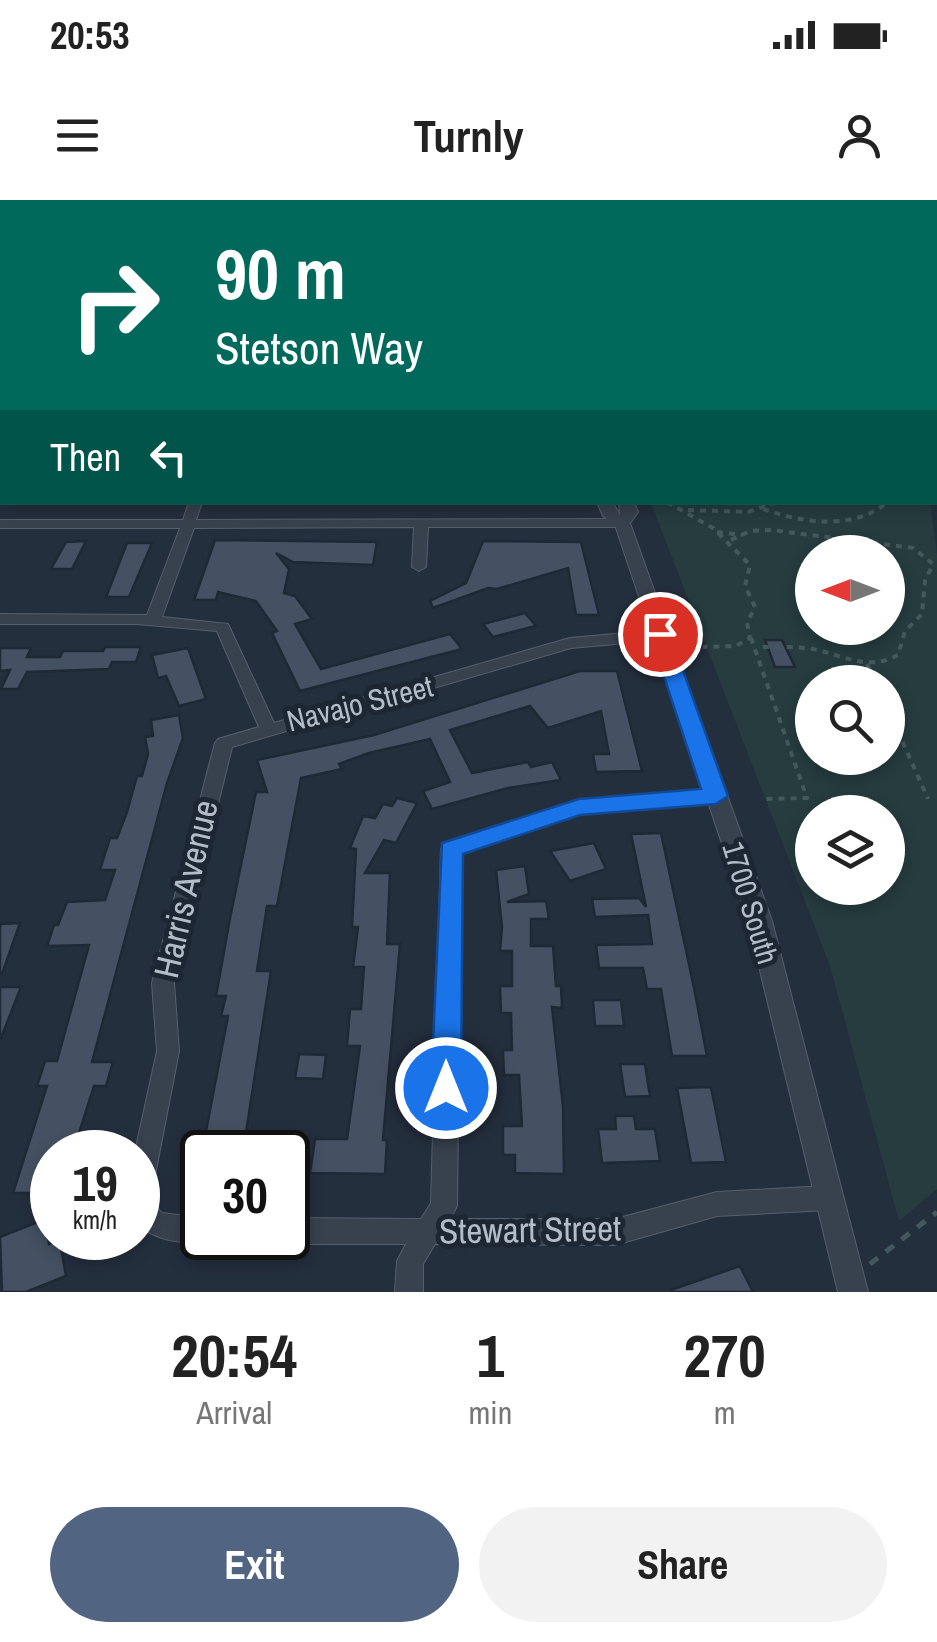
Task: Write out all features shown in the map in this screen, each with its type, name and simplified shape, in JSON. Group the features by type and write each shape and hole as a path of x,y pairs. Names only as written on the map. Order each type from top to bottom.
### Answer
{"street":[{"path":"154,621 195,505"},
{"path":"0,524 421,523 624,513"},
{"name":"1700 South","path":"624,513 660,634 760,921 851,1287"},
{"path":"419,567 421,523"},
{"name":"Navajo Street","path":"0,619 223,626 267,727 444,682 570,643 660,634"},
{"name":"Harris Avenue","path":"152,1130 168,1051 163,983 219,752 228,740 267,727"},
{"path":"409,1292 410,1261 444,1206 451,849 579,807 716,796"},
{"name":"Stewart Street","path":"310,1231 615,1232 717,1204 828,1198"}],"path":[{"path":"675,505 732,540 750,565 744,586 755,607 747,623 750,638 757,647 807,798 763,799"},
{"path":"688,510 731,513 771,505"},
{"path":"762,509 780,516 840,521 880,511 885,505"},
{"path":"718,532 742,535 781,530 907,547 930,556 933,564 925,582 922,614 905,631 898,654 884,663 867,664 810,648 757,647"},
{"path":"732,540 742,535"},
{"path":"703,646 736,646 750,638"},
{"path":"905,747 928,799"},
{"path":"851,1287 894,1241 937,1212"}],"green space":[{"path":"652,505 930,505 937,553 937,1189 899,1221 830,966 806,905 905,905 905,795 795,795 795,875"}],"building":[{"path":"215,540 377,542 373,565 293,562 276,553 289,569 284,593 295,596 312,619 295,624 321,669 450,634 462,649 300,691 272,633 277,631 256,601 218,592 216,600 194,600"},
{"path":"86,541 72,569 51,569 66,542"},
{"path":"483,541 581,542 599,615 576,615 568,568 497,589 488,588 433,608 430,601 466,583"},
{"path":"127,543 152,543 129,597 106,597"},
{"path":"525,613 536,626 493,637 483,624"},
{"path":"765,640 782,640 795,667 775,667"},
{"path":"105,647 141,647 136,662 112,662 109,669 27,672 18,689 1,689 10,670 0,671 0,648 31,648 27,657 60,657 63,651 103,651"},
{"path":"188,648 206,699 179,706 166,676 158,678 152,655"},
{"path":"580,671 617,671 642,771 596,772 593,754 609,754 601,711 548,728 530,706 450,730 472,773 528,762 531,767 552,762 561,780 508,788 432,809 423,791 450,782 430,739 369,753 339,764 342,769 301,778 277,906 267,906 257,971 271,971 246,1130 206,1130 228,1016 221,1016 226,996 216,996 230,918 256,792 267,792 257,760 374,735"},
{"path":"179,715 183,738 167,783 92,1062 113,1062 106,1086 94,1086 80,1130 33,1130 47,1086 37,1086 45,1061 57,1061 89,945 47,946 67,902 105,900 115,870 100,870 110,838 117,838 137,776 142,776 148,754 145,737 153,736 151,720"},
{"path":"397,798 417,803 396,843 384,840 365,873 390,873 387,944 400,944 383,1140 387,1140 385,1174 310,1173 315,1139 347,1139 360,1046 347,1046 350,1009 361,1009 364,967 353,967 358,927 352,927 356,849 350,848 363,816 375,818 383,804 392,806"},
{"path":"661,833 707,1056 672,1056 661,989 647,989 643,968 599,968 596,945 652,944 648,915 595,917 592,899 639,898 646,907 631,834"},
{"path":"594,843 606,869 570,881 550,851"},
{"path":"525,866 529,894 507,902 546,901 549,919 531,919 531,946 553,946 556,986 561,986 562,1008 552,1007 563,1106 564,1174 515,1173 515,1155 503,1155 503,1126 522,1126 519,1075 504,1075 503,1050 512,1050 511,1013 501,1013 500,986 512,986 512,951 500,951 502,927 496,870"},
{"path":"20,923 2,974 0,924"},
{"path":"0,987 21,987 1,1038 0,1038"},
{"path":"593,1000 621,1000 624,1026 595,1026"},
{"path":"299,1054 326,1055 323,1079 295,1078"},
{"path":"620,1064 645,1064 650,1096 625,1097"},
{"path":"711,1087 726,1162 691,1163 677,1088"},
{"path":"615,1116 634,1116 636,1129 655,1129 660,1161 602,1163 598,1129 616,1129"},
{"path":"30,1140 30,1193 13,1193"},
{"path":"30,1225 30,1260 63,1260 66,1276 26,1292 2,1292 0,1237"},
{"path":"740,1266 753,1292 671,1292 671,1290"}],"route":[{"path":"446,1088 451,849 579,807 624,800 716,796 660,634"}]}
